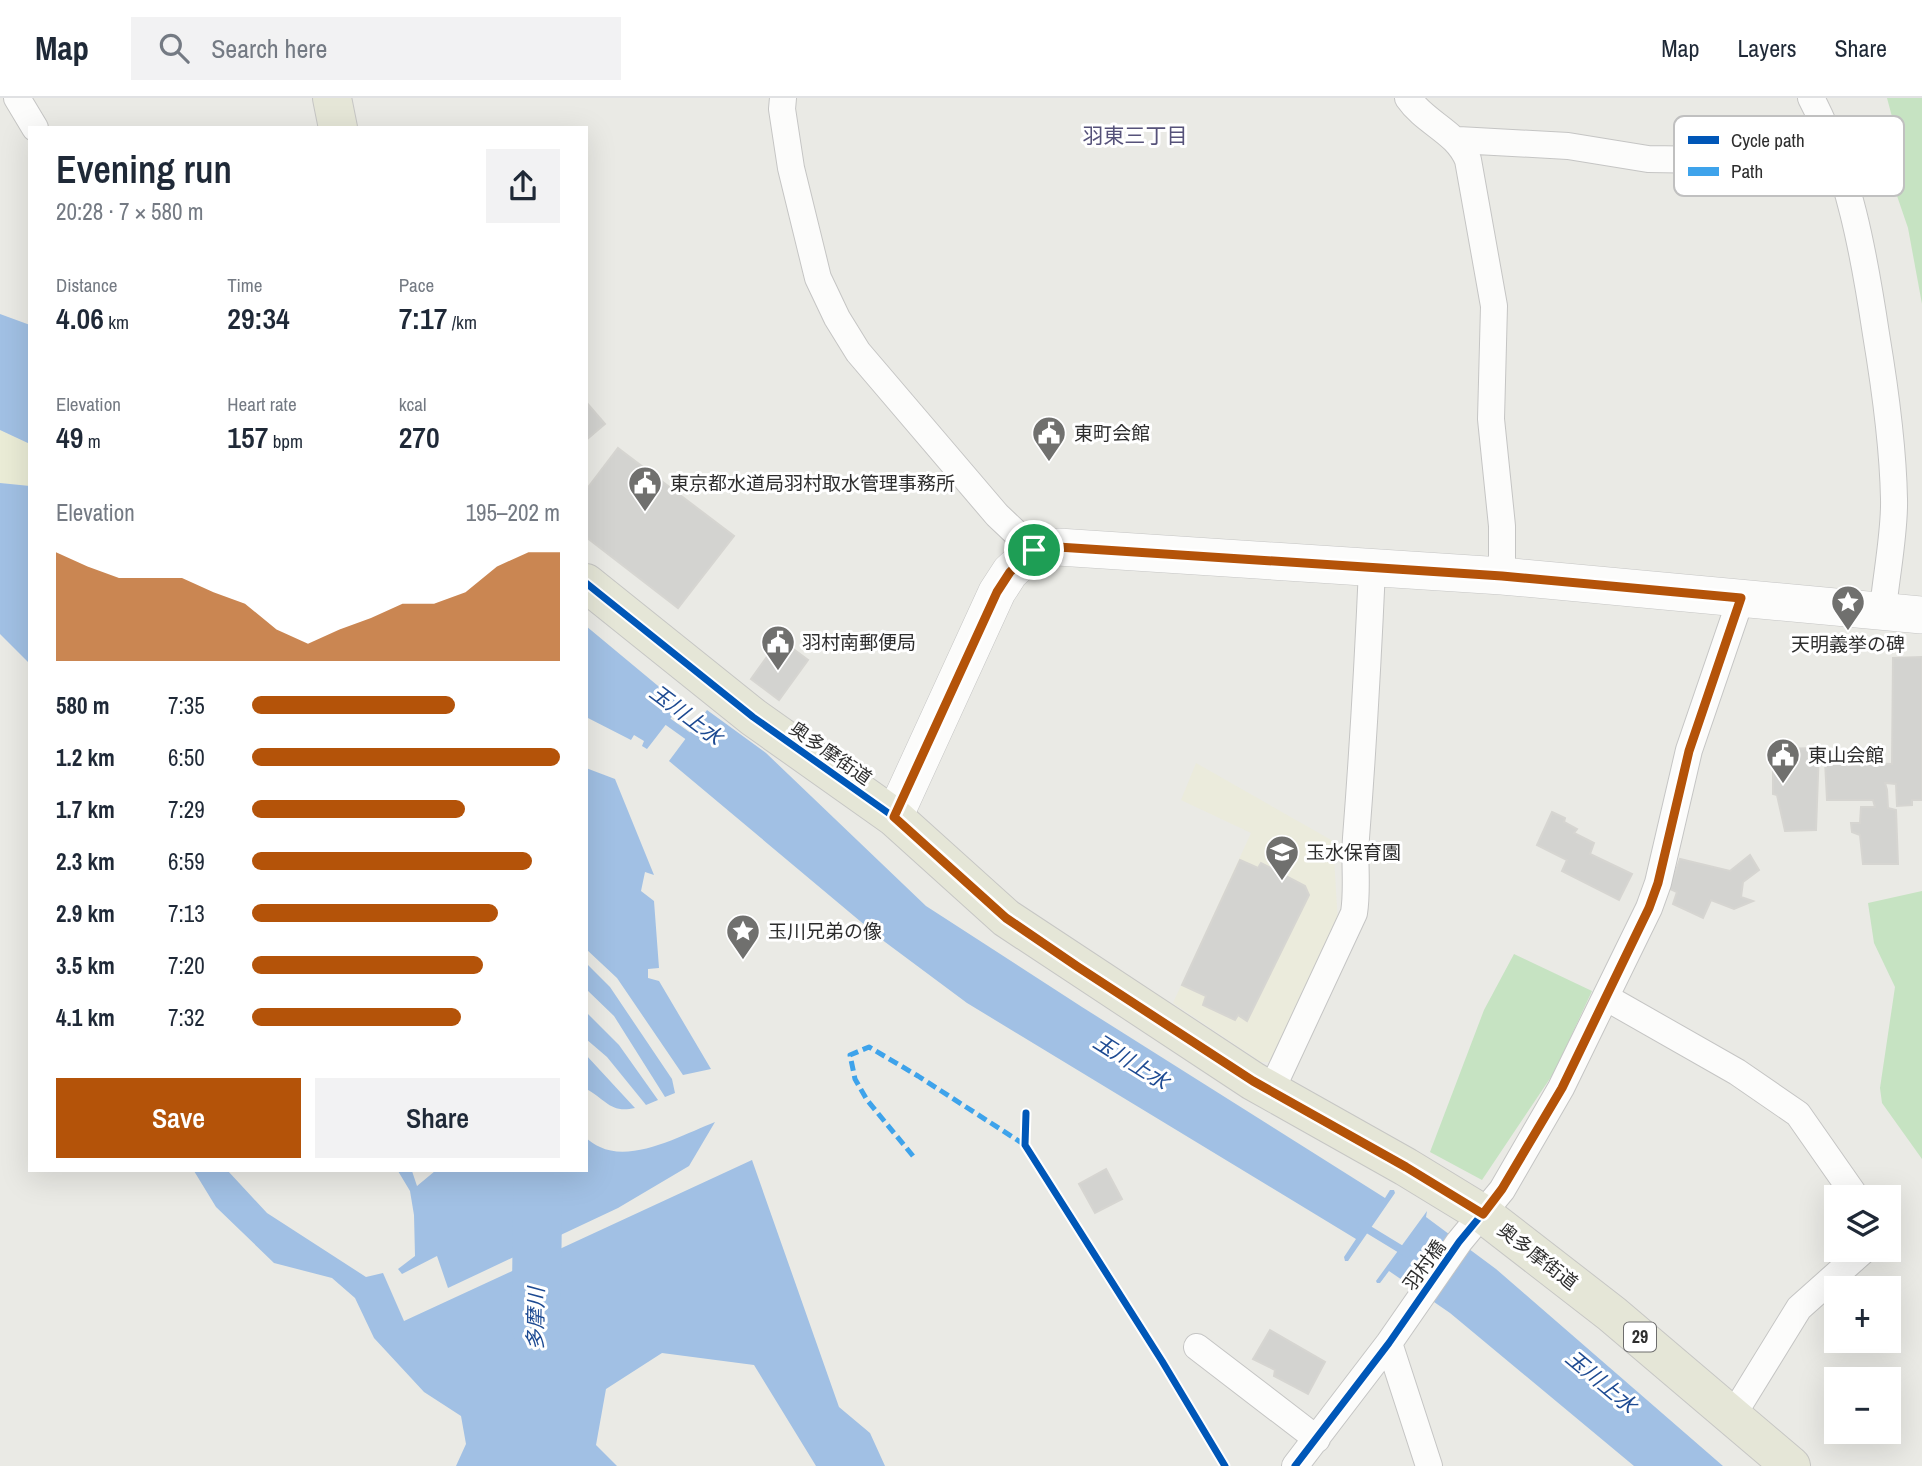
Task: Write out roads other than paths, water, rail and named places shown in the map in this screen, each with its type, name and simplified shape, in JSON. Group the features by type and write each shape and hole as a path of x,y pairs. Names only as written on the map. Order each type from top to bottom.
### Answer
{"main road":[{"path":"332,98 338,126"},
{"path":"894,817 997,592 1010,572 1034,550 1058,547 1502,576 1922,615"},
{"name":"奥多摩街道","path":"588,585 753,718 894,817 1006,918 1271,1091 1406,1167 1471,1228 1612,1314 1791,1466"}],"street":[{"path":"17,98 35,126"},
{"path":"783,98 782,109 792,168 818,278 837,318 858,352 884,383 997,515 1034,550"},
{"path":"1408,98 1433,124 1458,140 1568,146 1648,159 1674,159"},
{"path":"1811,98 1821,116"},
{"path":"1458,140 1468,160 1494,306 1491,419 1502,526 1502,576"},
{"path":"1847,196 1865,261 1883,380 1894,501 1883,610"},
{"path":"1271,1091 1354,913 1354,853 1366,715 1372,569"},
{"name":"羽村橋","path":"1295,1466 1502,1189 1562,1088 1649,908 1658,883 1689,751 1741,598"},
{"path":"1607,998 1737,1072 1798,1114 1848,1185"},
{"path":"1732,1415 1799,1308 1851,1262"},
{"path":"1388,1343 1429,1466"},
{"path":"1197,1347 1317,1439"}],"water":[{"path":"0,314 28,324 28,443 0,430"},
{"path":"0,483 28,486 28,662 0,634"},
{"path":"588,628 681,705 647,749 642,746 644,741 634,735 631,740 588,718"},
{"path":"707,710 766,753 926,906 1385,1198 1390,1190 1394,1190 1395,1193 1348,1261 1345,1261 1344,1257 1356,1239 967,1003 885,942 669,761"},
{"path":"588,769 615,779 654,875 645,872 641,891 654,901 659,968 648,969 648,978 659,981 711,1069 683,1075 617,978 588,951"},
{"path":"588,965 610,987 672,1079 675,1093 665,1097 614,1016 588,991"},
{"path":"588,1014 619,1045 658,1100 646,1105 607,1057 588,1041"},
{"path":"588,1057 635,1108 614,1107 588,1090"},
{"path":"715,1122 689,1166 618,1208 448,1288 437,1256 402,1274 398,1269 415,1256 414,1215 410,1191 399,1172 412,1172 417,1186 434,1172 588,1172 588,1140 600,1147 628,1152 674,1139"},
{"path":"752,1160 839,1407 870,1433 885,1466 816,1466 754,1365 662,1353 606,1389 596,1445 617,1466 456,1466 466,1444 461,1416 424,1392 374,1338 355,1298 332,1278 274,1263 216,1207 195,1172 229,1172 267,1213 366,1277 383,1273 404,1321"},
{"path":"1427,1211 1426,1217 1496,1269 1723,1466 1634,1466 1450,1313 1389,1271 1380,1283 1377,1283"}],"waterway":[{"name":"玉川上水","path":"660,716 695,741"},
{"name":"多摩川","path":"536,1327 538,1172"},
{"name":"玉川上水","path":"1361,1225 1407,1253"}],"place":[{"name":"東町会館","path":"1049,463"},
{"name":"東京都水道局羽村取水管理事務所","path":"645,513"},
{"name":"天明義挙の碑","path":"1848,632"},
{"name":"羽村南郵便局","path":"778,672"},
{"name":"東山会館","path":"1783,785"},
{"name":"玉水保育園","path":"1282,882"},
{"name":"玉川兄弟の像","path":"743,961"}],"district":[{"name":"羽東三丁目","path":"1135,136"}]}
